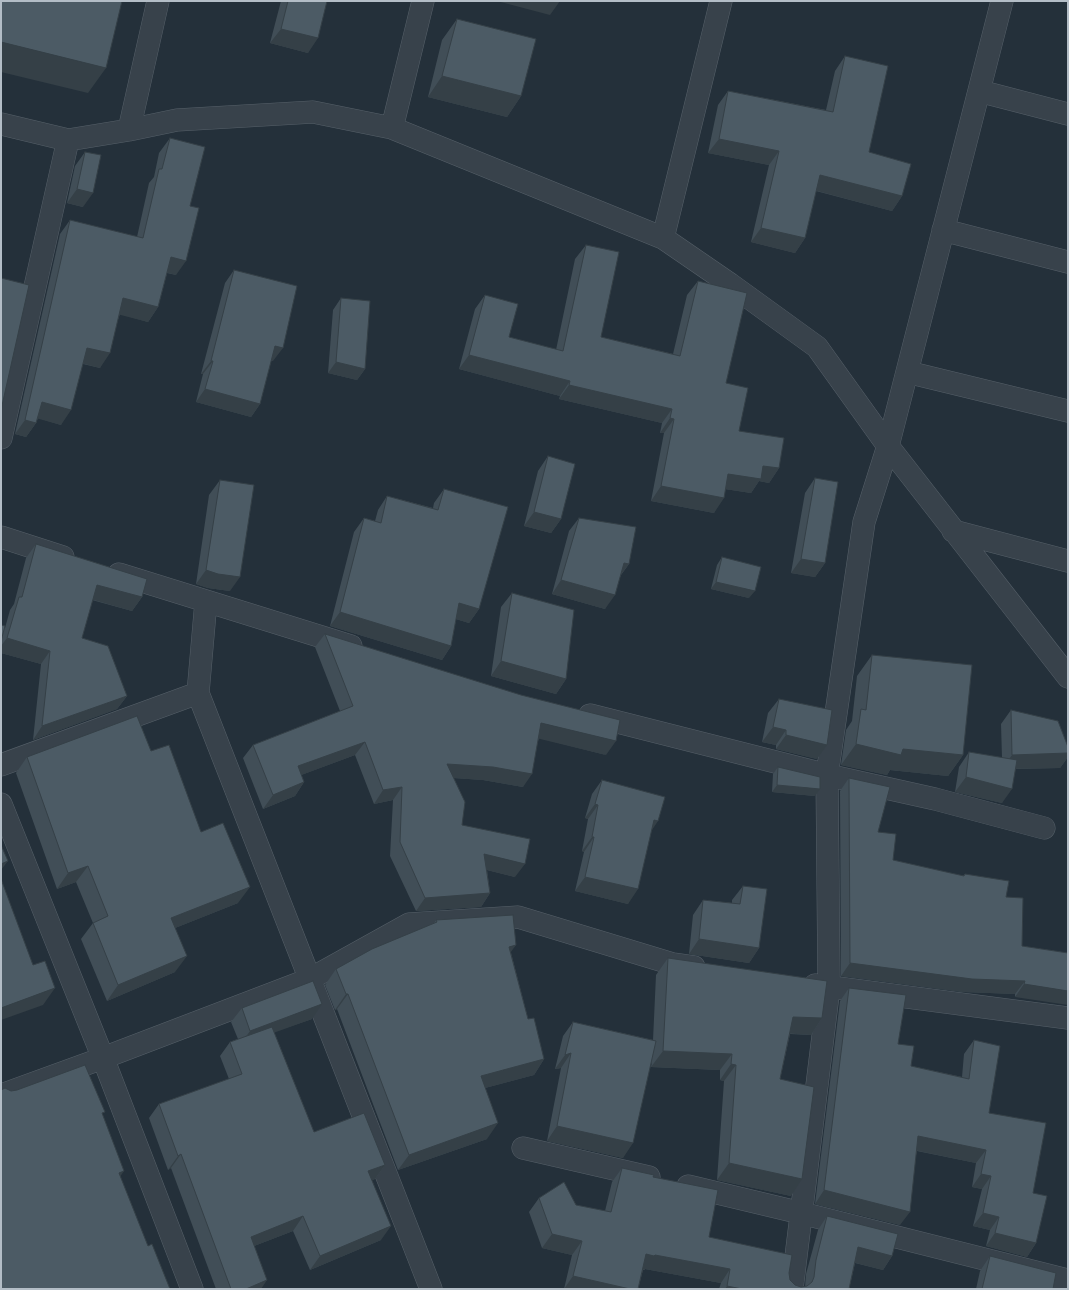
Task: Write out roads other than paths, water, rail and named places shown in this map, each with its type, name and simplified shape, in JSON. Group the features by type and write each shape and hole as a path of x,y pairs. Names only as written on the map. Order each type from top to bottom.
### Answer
{"street":[{"path":"129,130 158,1"},
{"path":"392,128 423,1"},
{"path":"663,238 721,1"},
{"path":"792,1289 829,987 827,775 864,522 888,446 1002,1"},
{"path":"979,91 1068,114"},
{"path":"1,124 68,140 177,120 313,112 392,128 663,238 817,347 888,446 1068,677"},
{"path":"1,438 68,140"},
{"path":"943,230 1068,262"},
{"path":"907,372 1068,411"},
{"path":"953,530 1068,561"},
{"path":"1,537 372,652"},
{"path":"206,601 198,693 431,1289"},
{"path":"1,765 198,693"},
{"path":"568,709 827,775 935,799 1044,828"},
{"path":"1,804 103,1058 192,1289"},
{"path":"1,1095 103,1058 310,979 409,924 518,917 673,964 713,970"},
{"path":"798,983 1068,1018"},
{"path":"523,1148 801,1213 1068,1280"}]}
